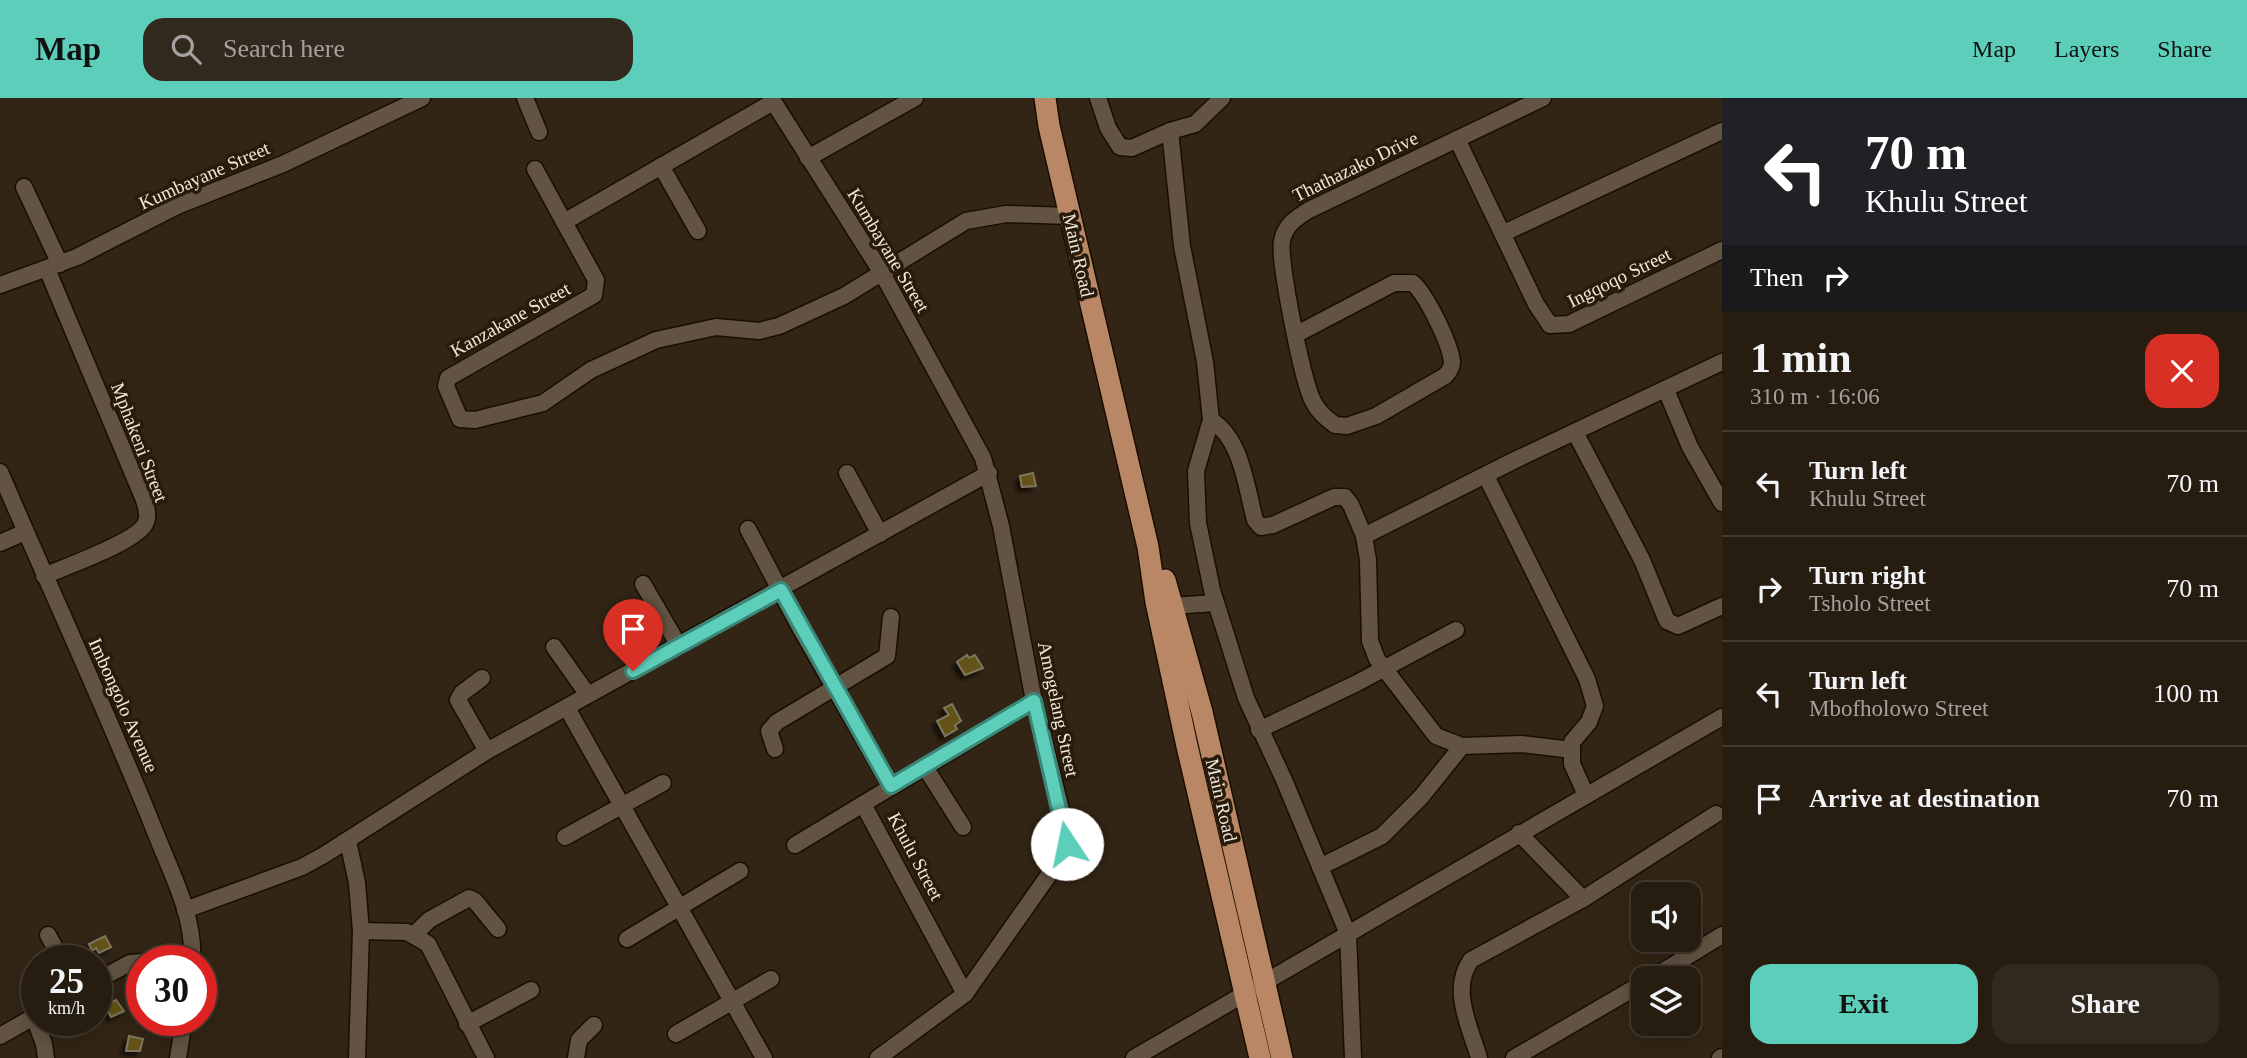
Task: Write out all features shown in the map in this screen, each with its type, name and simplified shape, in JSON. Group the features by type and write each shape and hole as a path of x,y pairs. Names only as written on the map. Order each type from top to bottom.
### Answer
{"main road":[{"name":"Main Road","path":"1037,98 1049,126"},
{"name":"Main Road","path":"1045,98 1049,126 1148,547 1162,628 1254,990 1282,1058"},
{"name":"Main Road","path":"1148,547 1164,575 1222,797 1254,990 1260,1058"}],"street":[{"name":"Kumbayane Street","path":"0,285 54,266 177,206 283,163 422,98"},
{"path":"524,98 539,132"},
{"path":"808,158 915,98"},
{"path":"1098,98 1108,128 1120,147 1132,148 1170,131 1195,124 1222,98"},
{"name":"Thathazako Drive","path":"1297,334 1394,283 1413,283 1425,299 1449,350 1451,369 1438,381 1376,416 1347,426 1335,425 1313,402 1297,334 1281,261 1281,243 1292,221 1543,98"},
{"name":"Kumbayane Street","path":"772,100 882,273 966,426"},
{"path":"564,222 772,100"},
{"path":"1170,131 1182,246 1205,362 1211,420 1196,471 1195,498 1215,603 1259,730 1284,780 1348,934 1353,1058"},
{"path":"1504,233 1722,131"},
{"name":"Ingqoqo Street","path":"1457,139 1542,316 1550,325 1569,324 1722,250"},
{"path":"660,166 698,231"},
{"name":"Kanzakane Street","path":"534,169 596,280 594,295 447,378 446,386 463,422 543,403 591,370 656,340 716,327 759,331 779,326 844,296 882,273"},
{"path":"24,187 54,266"},
{"path":"882,273 967,221 1006,214 1070,216"},
{"name":"Mphakeni Street","path":"44,576 134,535 146,522 147,515 144,500 54,266"},
{"path":"1364,537 1722,362"},
{"path":"1666,390 1690,447 1722,503"},
{"path":"1211,420 1224,428 1233,441 1255,520 1261,527 1273,525 1334,497 1345,498 1352,505 1364,537 1368,560 1370,640 1377,659 1436,736 1462,746 1522,744 1572,750"},
{"name":"Amogelang Street","path":"878,1058 965,994 1022,917 1067,844 1034,701 989,473 966,426"},
{"path":"1575,432 1642,560 1667,621 1678,626 1722,606"},
{"name":"Imbongolo Avenue","path":"0,472 137,788 186,910 192,945"},
{"path":"848,472 880,534"},
{"path":"186,910 302,867 348,841 487,751 989,473"},
{"path":"1486,476 1587,679 1595,706 1589,722 1572,743 1572,764 1586,795"},
{"path":"748,529 834,688 891,786"},
{"path":"0,543 25,531"},
{"path":"643,584 679,646"},
{"path":"1172,606 1215,603"},
{"path":"775,749 769,734 771,728 887,656 891,617"},
{"path":"1259,730 1456,630"},
{"path":"554,647 588,695"},
{"path":"482,678 462,692 458,700 487,751"},
{"name":"Khulu Street","path":"965,994 863,804 1034,701"},
{"path":"567,708 677,908 764,1058"},
{"path":"1134,1058 1722,717"},
{"path":"1320,867 1382,836 1421,797 1462,746"},
{"path":"925,767 963,827"},
{"path":"565,837 663,783"},
{"path":"795,845 863,804"},
{"path":"1479,1058 1460,989 1463,971 1471,960 1583,899 1716,814"},
{"path":"1519,833 1583,899"},
{"path":"348,841 357,883 361,931 357,1058"},
{"path":"627,939 740,871"},
{"path":"415,934 429,920 469,898 475,901 498,929"},
{"path":"361,931 398,930 415,934 434,951 467,1024 486,1058"},
{"path":"48,935 53,945"},
{"path":"1672,966 1722,935"},
{"path":"676,1034 771,979"},
{"path":"467,1024 531,990"},
{"path":"1514,1058 1631,991"},
{"path":"0,1036 21,1024"},
{"path":"576,1058 579,1040 594,1025"},
{"path":"40,1036 46,1058"},
{"path":"178,1058 181,1036"}],"building":[{"path":"1033,473 1036,486 1022,487 1020,476"},
{"path":"967,655 969,658 975,655 983,668 965,675 957,662"},
{"path":"952,704 961,721 955,725 957,729 945,736 937,721 949,715 944,708"},
{"path":"105,936 110,945 89,945"},
{"path":"116,1000 124,1011 112,1017 112,1002"},
{"path":"129,1036 143,1039 140,1051 126,1051"}],"route":[{"path":"633,671 781,590 891,786 1034,701 1067,832 1067,844"}]}
